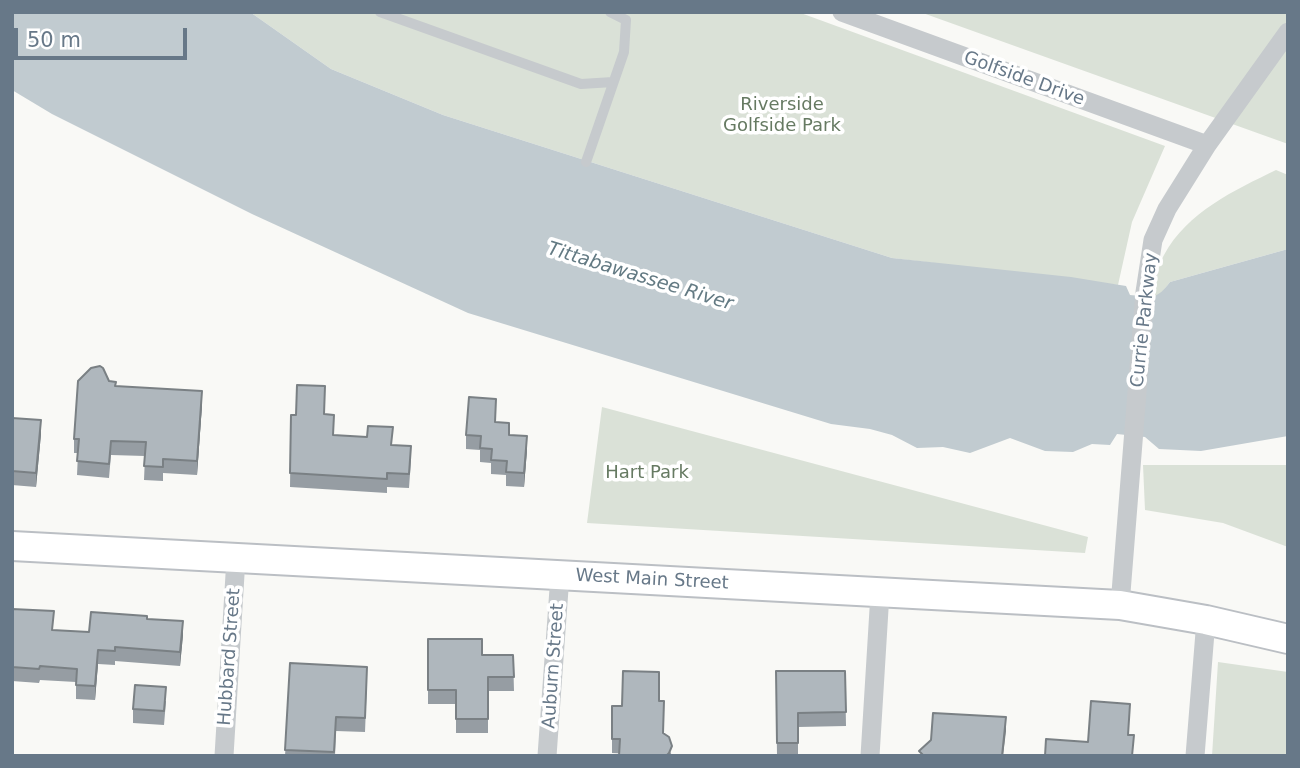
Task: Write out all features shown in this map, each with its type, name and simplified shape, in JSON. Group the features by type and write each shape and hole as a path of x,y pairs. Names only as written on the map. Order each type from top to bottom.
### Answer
{"street":[{"name":"Golfside Drive","path":"842,12 1207,145"},
{"name":"Currie Parkway","path":"1120,606 1145,292 1153,240 1167,209 1207,145 1288,32"},
{"name":"West Main Street","path":"12,546 1120,606 1206,620 1288,639"},
{"name":"Hubbard Street","path":"224,756 236,558"},
{"name":"Auburn Street","path":"547,756 560,575"},
{"path":"870,756 880,593"},
{"path":"1195,756 1206,620"}],"lane":[{"path":"380,12 581,84 613,82"},
{"path":"586,162 624,52 626,20 610,12"}],"green space":[{"name":"Riverside Golfside Park","path":"250,12 798,12 1165,146 1132,222 1118,285 892,258 443,115 331,69"},
{"path":"920,12 1288,12 1288,144"},
{"path":"1276,170 1288,175 1288,249 1170,282 1160,295 1154,297 1162,259 1185,226 1213,204"},
{"name":"Hart Park","path":"602,407 1088,537 1085,553 587,523"},
{"path":"1143,465 1288,465 1288,547 1223,523 1145,510"},
{"path":"1218,662 1288,672 1288,756 1212,756"}],"water":[{"name":"Tittabawassee River","path":"12,12 250,12 331,69 443,115 892,258 1071,277 1126,286 1130,295 1148,297 1157,295 1170,282 1288,249 1288,436 1201,451 1159,449 1145,437 1117,434 1110,445 1092,444 1073,452 1045,451 1010,438 970,453 943,447 917,448 892,435 831,424 468,313 252,214 52,114 12,90"}],"building":[{"path":"100,366 109,381 116,382 115,386 202,391 197,461 163,459 163,467 144,466 146,442 111,441 109,464 77,461 79,439 74,439 78,381 91,368"},
{"path":"297,385 325,386 324,414 334,415 333,435 367,437 368,426 393,427 391,445 411,446 409,474 387,473 387,479 290,473 291,415 296,415"},
{"path":"469,397 496,399 495,422 509,423 509,435 527,436 524,473 506,472 507,461 491,460 492,449 480,448 481,436 466,435"},
{"path":"12,418 41,420 36,473 12,471"},
{"path":"12,609 54,611 52,630 89,632 91,612 183,621 180,652 115,647 115,651 98,650 95,686 76,685 77,669 12,667"},
{"path":"428,639 482,639 482,655 513,655 514,677 488,677 488,719 456,719 456,690 428,690"},
{"path":"290,663 367,667 365,718 336,717 334,752 285,750"},
{"path":"623,671 659,672 659,701 664,701 663,733 669,737 672,746 666,756 619,756 620,739 612,739 612,706 622,706"},
{"path":"776,671 845,671 846,712 798,713 798,743 777,743"},
{"path":"135,685 166,687 164,711 133,709"},
{"path":"1091,701 1130,704 1128,735 1134,735 1132,756 1045,756 1046,739 1088,742"},
{"path":"933,713 1006,717 1002,756 924,756 919,751 931,740"}]}
